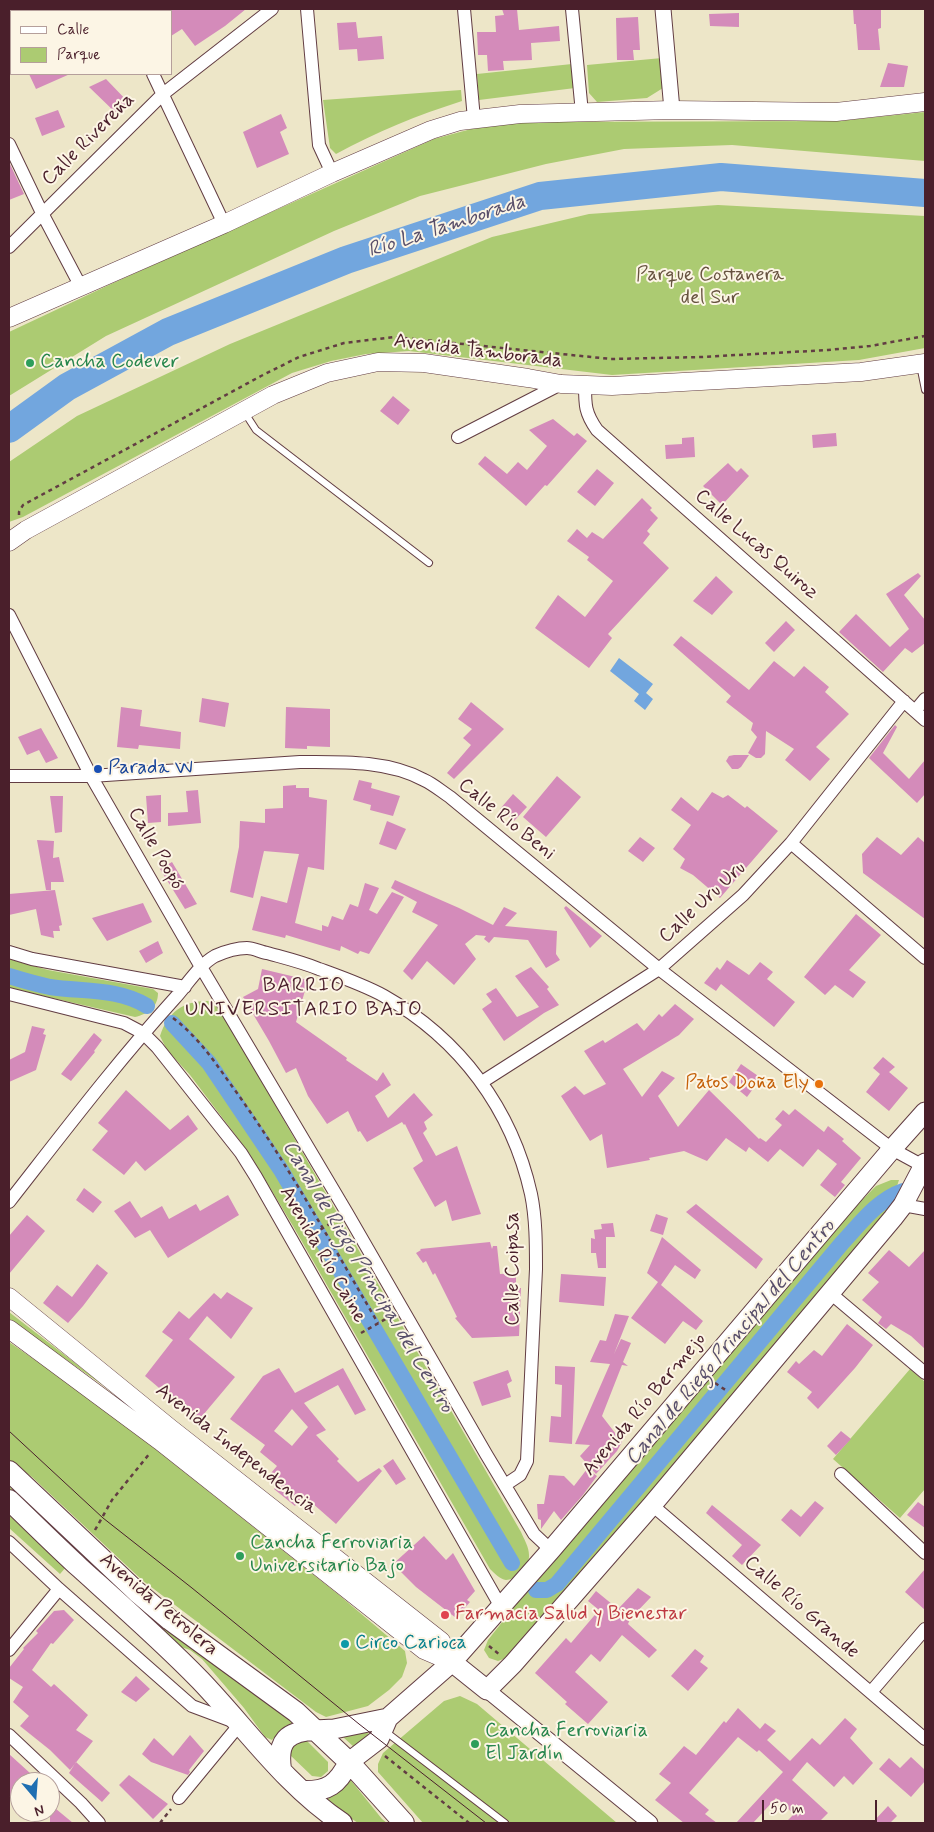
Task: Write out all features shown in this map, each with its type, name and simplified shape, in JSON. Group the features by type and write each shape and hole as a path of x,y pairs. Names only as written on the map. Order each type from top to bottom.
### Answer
{"highway":[{"name":"Avenida Petrolera","path":"9,1471 170,1620 296,1712 315,1730"},
{"name":"Avenida Petrolera","path":"9,1500 166,1647 226,1707 281,1769"},
{"path":"342,1823 323,1811 281,1769 280,1752 286,1738 295,1732 315,1730 349,1762 404,1823"},
{"path":"302,1791 326,1789 344,1773 349,1762"}],"main road":[{"path":"9,318 224,224 332,173 431,130 474,119 520,114 672,110 836,112 925,102"},
{"name":"Avenida Tamborada","path":"9,542 26,530 273,395 327,373 378,362 424,363 561,384 612,386 852,373 923,363"},
{"name":"Avenida Río Bermejo","path":"349,1762 379,1739 386,1724 452,1662 501,1607 925,1112"},
{"path":"488,1690 652,1505 903,1205 925,1165"},
{"name":"Avenida Independencia","path":"9,1297 170,1428 441,1641 452,1662"},
{"name":"Avenida Independencia","path":"9,1330 160,1441 424,1650 452,1662 488,1690"},
{"name":"Avenida Río Bermejo","path":"315,1730 386,1724"}],"street":[{"name":"Calle Rivereña","path":"9,247 163,94 272,9"},
{"path":"307,9 318,145 332,173"},
{"path":"464,9 474,119"},
{"path":"572,9 582,113"},
{"path":"663,9 672,110"},
{"path":"154,75 224,224"},
{"path":"9,144 42,213 81,287"},
{"path":"458,437 561,384"},
{"name":"Calle Lucas Quiroz","path":"585,385 585,407 588,418 597,430 925,720"},
{"name":"Calle Poopó","path":"9,615 91,776 201,967 348,1213 505,1485"},
{"path":"915,711 925,699"},
{"name":"Calle Uru Uru","path":"482,1082 659,969 743,895 792,843 904,701"},
{"name":"Calle Río Beni","path":"9,776 91,776 300,762 333,762 367,764 398,769 423,779 450,797 659,969 892,1149"},
{"path":"792,843 925,958"},
{"name":"Calle Coipasa","path":"201,967 220,954 247,948 302,962 360,984 407,1010 435,1032 459,1054 482,1082 502,1113 531,1196 536,1240 527,1461 520,1475 505,1485"},
{"path":"9,952 32,959 186,987"},
{"path":"9,1202 143,1033 186,987 201,967"},
{"name":"Avenida Río Caine","path":"9,994 124,1023 143,1033 157,1047 241,1153 256,1177 501,1607"},
{"path":"892,1149 925,1165"},
{"path":"903,1205 925,1209"},
{"path":"829,1292 925,1373"},
{"path":"841,1474 925,1553"},
{"path":"505,1485 534,1534 551,1550"},
{"name":"Calle Río Grande","path":"652,1505 925,1739"},
{"path":"9,1542 59,1590 192,1706 240,1724 179,1798"},
{"path":"9,1650 59,1590"},
{"path":"871,1692 925,1629"},
{"name":"Avenida Independencia","path":"488,1690 650,1823"},
{"path":"9,1735 81,1803 99,1823"}],"lane":[{"path":"923,363 925,390"},
{"path":"245,412 256,430 429,563"},
{"path":"386,1724 505,1823"}],"path":[{"path":"172,1017 190,1031 246,1106 288,1170 377,1324"},
{"path":"309,1236 340,1218"},
{"path":"363,1332 395,1314"},
{"path":"713,1381 726,1391"},
{"path":"93,1534 112,1500 154,1448"},
{"path":"485,1644 506,1658"},
{"path":"385,1756 469,1823"},
{"path":"160,1823 179,1798"}],"green space":[{"path":"662,58 663,88 647,98 597,102 589,93 587,65"},
{"path":"572,64 575,88 479,100 477,74"},
{"path":"461,90 462,101 398,124 336,154 330,148 323,100"},
{"path":"925,112 925,161 732,145 624,149 546,164 420,196 334,231 106,336 9,396 9,332 111,284 434,139 475,128 528,122 839,121"},
{"name":"Parque Costanera del Sur","path":"718,205 925,216 925,348 859,360 612,375 409,351 366,354 331,361 292,373 23,517 9,522 9,462 77,416 230,344 492,237 589,214"},
{"path":"9,959 48,970 153,989 158,993 158,998 151,1009 135,1017 9,988"},
{"path":"208,1001 221,1011 521,1532 528,1549 529,1559 525,1567 514,1578 506,1580 497,1576 490,1569 249,1153 190,1075 167,1050 160,1036 167,1020 172,1014 191,1003"},
{"path":"891,1180 899,1180 890,1207 594,1563 506,1658 498,1661 489,1658 484,1650 488,1640 544,1569 844,1218 876,1186"},
{"path":"9,1312 114,1393 9,1320"},
{"path":"9,1342 70,1384 154,1448 339,1595 405,1651 407,1663 402,1677 368,1706 326,1717 316,1712 142,1580 32,1477 9,1460"},
{"path":"910,1369 925,1382 925,1489 900,1518 833,1459"},
{"path":"9,1486 109,1578 294,1722 285,1727 272,1740 265,1737 244,1708 202,1659 190,1650 172,1644 106,1585"},
{"path":"9,1514 66,1567 60,1574 9,1528"},
{"path":"460,1696 477,1704 617,1823 423,1823 378,1772 378,1764 383,1753 444,1701"},
{"path":"366,1732 369,1734 355,1748 343,1737"},
{"path":"306,1740 328,1762 328,1771 321,1777 312,1776 290,1755 293,1742"},
{"path":"349,1778 387,1823 358,1823 325,1801 342,1788"}],"water":[{"path":"619,658 653,684 646,693 653,699 645,710 634,701 639,694 610,671"}],"building":[{"path":"246,9 195,46 182,29 172,35 171,10"},
{"path":"502,9 517,9 519,30 559,26 560,41 531,43 532,60 503,61 504,70 488,71 487,55 478,55 477,32 496,32 495,16 504,15"},
{"path":"853,9 881,9 881,28 878,29 880,50 858,50"},
{"path":"739,13 739,27 710,26 709,14"},
{"path":"638,17 640,50 633,50 634,60 617,60 616,18"},
{"path":"356,22 358,38 382,36 384,59 358,61 357,49 339,50 337,23"},
{"path":"888,63 908,66 904,87 880,87"},
{"path":"29,75 68,75 36,89"},
{"path":"106,79 130,104 118,115 89,87"},
{"path":"58,110 65,127 42,136 35,118"},
{"path":"281,114 287,128 280,132 289,154 257,168 243,132"},
{"path":"9,162 24,194 9,200"},
{"path":"393,396 410,410 398,425 380,411"},
{"path":"553,419 574,436 577,433 587,441 547,486 545,485 526,506 478,464 485,456 507,474 518,462 527,470 547,446 529,430"},
{"path":"836,433 837,446 813,448 812,435"},
{"path":"694,437 695,457 666,459 665,445 682,444 682,438"},
{"path":"728,463 737,472 741,468 749,476 722,505 703,486"},
{"path":"597,469 614,483 595,506 577,492"},
{"path":"642,498 652,508 650,510 658,518 647,531 650,534 643,543 669,568 608,634 612,638 589,668 535,628 558,595 585,617 613,581 587,560 589,557 567,541 577,529 587,538 592,532 603,539"},
{"path":"918,573 921,576 904,595 925,620 925,643 912,653 905,648 883,672 839,632 856,614 890,647 909,629 886,594"},
{"path":"716,576 733,592 712,615 693,601"},
{"path":"786,621 795,630 774,652 765,643"},
{"path":"681,636 749,690 774,661 794,677 804,666 829,687 825,692 849,714 816,747 830,759 810,781 785,760 794,749 766,731 765,754 761,758 756,758 748,753 757,737 751,730 753,723 726,702 731,696 673,645"},
{"path":"202,698 229,703 225,727 199,722"},
{"path":"471,702 504,729 454,779 447,773 471,745 463,738 472,729 458,719"},
{"path":"121,707 142,710 140,726 181,732 180,749 139,745 138,749 117,747"},
{"path":"286,707 330,709 330,747 307,746 307,749 285,748"},
{"path":"895,725 897,727 883,753 909,779 925,760 925,794 917,803 869,758"},
{"path":"41,728 58,758 46,763 39,750 27,755 18,737"},
{"path":"749,755 741,767 732,769 726,761 729,756"},
{"path":"557,776 581,797 546,837 523,817"},
{"path":"359,780 372,783 371,788 400,796 393,816 370,810 371,805 353,800"},
{"path":"296,785 296,788 309,788 309,797 327,800 324,870 308,867 295,923 322,931 322,925 328,927 332,916 343,920 350,904 358,907 365,883 379,888 369,910 377,914 392,892 404,897 369,954 360,951 358,954 341,946 340,951 286,935 285,938 252,930 261,896 287,903 299,854 264,851 253,898 230,892 239,847 240,821 265,823 265,809 283,808 283,786"},
{"path":"198,790 201,823 168,826 168,813 188,812 186,791"},
{"path":"712,792 723,798 728,795 745,808 747,806 778,831 720,898 693,875 680,868 685,859 673,849 691,825 671,810 681,797 698,811"},
{"path":"513,794 527,807 514,821 500,809"},
{"path":"161,795 161,822 148,823 146,796"},
{"path":"50,796 63,796 62,832 55,833"},
{"path":"387,821 406,829 396,850 379,844"},
{"path":"640,837 655,848 643,862 628,851"},
{"path":"877,837 901,855 918,837 925,843 925,919 863,873 862,854"},
{"path":"37,840 54,841 53,858 59,857 64,882 51,882 51,890 46,890"},
{"path":"172,862 197,904 185,909 160,869"},
{"path":"395,880 493,925 504,907 517,913 505,926 557,931 556,954 560,960 546,968 528,940 494,937 489,943 484,939 486,936 476,935 465,944 476,959 454,985 427,961 412,980 403,971 438,925 412,912 417,902 391,888"},
{"path":"55,890 62,925 59,926 60,931 53,931 54,938 41,935 36,909 9,915 9,894"},
{"path":"143,903 152,922 107,941 92,918"},
{"path":"566,906 602,936 590,948 564,908"},
{"path":"856,914 881,935 849,970 866,982 853,998 835,985 825,995 804,977"},
{"path":"158,941 163,953 146,963 139,951"},
{"path":"727,960 749,975 760,962 773,972 767,979 795,1002 774,1027 721,984 716,991 704,983 717,967 720,970"},
{"path":"531,967 549,987 547,989 559,1005 544,1013 504,1041 482,1009 492,1002 486,994 496,988 517,1017 539,1007 515,976"},
{"path":"262,969 308,980 296,1022 377,1081 383,1072 391,1085 375,1096 388,1118 414,1093 433,1115 424,1122 427,1129 423,1133 436,1156 457,1146 481,1214 452,1221 446,1200 435,1207 413,1168 423,1161 405,1124 402,1122 367,1142 360,1131 358,1132 348,1111 327,1124 308,1096 296,1068 286,1073 243,997 258,989"},
{"path":"675,1004 694,1019 679,1035 623,1069 642,1097 662,1071 675,1078 658,1096 678,1127 709,1090 759,1139 766,1142 782,1125 775,1119 783,1110 789,1115 795,1109 824,1132 828,1126 844,1139 842,1141 861,1158 841,1182 845,1185 835,1197 820,1185 837,1164 818,1149 803,1167 780,1149 768,1162 749,1147 746,1152 726,1138 707,1161 684,1151 607,1168 602,1134 590,1141 561,1096 575,1086 584,1095 606,1084 584,1051 603,1040 605,1043 637,1023 644,1031 659,1014 662,1017"},
{"path":"32,1026 45,1029 43,1034 46,1035 36,1070 9,1082 9,1060 25,1052"},
{"path":"94,1033 102,1040 95,1052 71,1081 61,1074"},
{"path":"883,1057 895,1067 889,1072 908,1088 889,1111 866,1092 880,1074 873,1068"},
{"path":"741,1064 761,1078 747,1097 729,1082"},
{"path":"126,1090 170,1130 188,1115 198,1129 145,1171 136,1161 124,1175 92,1150 108,1131 98,1123"},
{"path":"84,1188 102,1202 93,1213 76,1200"},
{"path":"228,1195 239,1215 168,1258 150,1230 135,1238 114,1211 130,1201 141,1218 162,1206 169,1219 196,1204 200,1211"},
{"path":"696,1204 763,1259 756,1269 686,1212"},
{"path":"656,1214 668,1218 663,1235 650,1231"},
{"path":"27,1215 45,1231 9,1274 9,1236"},
{"path":"613,1223 615,1237 606,1237 606,1268 598,1268 596,1253 591,1253 591,1238 595,1239 594,1230 602,1229 601,1224"},
{"path":"662,1237 701,1270 695,1279 675,1265 661,1285 703,1321 696,1330 683,1321 665,1344 631,1318 658,1282 647,1273"},
{"path":"490,1242 492,1249 493,1246 497,1246 500,1274 516,1273 516,1288 521,1288 519,1336 472,1338 455,1318 457,1317 435,1273 433,1275 426,1261 423,1263 416,1253 420,1249"},
{"path":"889,1250 909,1267 925,1250 925,1349 911,1336 891,1324 886,1329 878,1323 882,1317 862,1300 879,1282 868,1273"},
{"path":"97,1264 108,1273 68,1323 43,1303 57,1285 72,1297"},
{"path":"561,1274 606,1277 604,1306 559,1302"},
{"path":"227,1292 253,1308 231,1339 207,1316 189,1339 235,1377 198,1421 145,1376 173,1340 162,1332 179,1311 189,1319 214,1293 221,1299"},
{"path":"615,1314 629,1316 614,1354 621,1339 631,1343 623,1362 628,1366 622,1365 602,1416 622,1442 617,1451 596,1474 580,1456 590,1445 575,1444 610,1364 590,1362 600,1340 606,1341"},
{"path":"847,1324 873,1345 818,1409 807,1398 812,1392 787,1372 796,1361 799,1364 814,1350 822,1356"},
{"path":"555,1366 575,1367 572,1444 549,1442 551,1416 561,1417 562,1385 555,1384"},
{"path":"279,1368 295,1393 343,1368 366,1410 355,1415 338,1385 304,1403 326,1430 316,1435 339,1459 337,1461 358,1482 379,1468 382,1471 336,1524 303,1495 295,1506 274,1489 276,1487 266,1479 277,1466 260,1452 265,1445 230,1419 263,1376","holes":["292,1409 308,1427 292,1446 274,1431"]},
{"path":"508,1370 512,1381 507,1384 511,1397 482,1406 473,1382"},
{"path":"841,1431 851,1439 836,1455 827,1446"},
{"path":"393,1459 406,1479 396,1485 383,1466"},
{"path":"587,1469 597,1476 583,1495 561,1520 554,1511 541,1529 537,1504 544,1504 549,1475 564,1476 574,1486"},
{"path":"815,1501 824,1508 800,1537 781,1520 791,1509 801,1517"},
{"path":"918,1502 925,1507 925,1528 907,1515"},
{"path":"712,1505 761,1545 742,1565 732,1556 742,1545 706,1513"},
{"path":"424,1536 446,1560 453,1553 475,1591 467,1600 470,1602 456,1618 416,1587 393,1564"},
{"path":"925,1569 925,1610 905,1592"},
{"path":"638,1588 651,1597 630,1619 628,1624 657,1650 649,1658 622,1635 600,1662 591,1654 575,1672 608,1702 588,1724 565,1704 567,1702 535,1673 566,1638 571,1643 599,1610 588,1601 596,1591 618,1609"},
{"path":"64,1610 74,1620 53,1644 51,1643 32,1670 51,1687 54,1684 88,1715 76,1730 93,1741 70,1770 50,1750 20,1726 29,1716 13,1702 23,1687 9,1678 9,1668 23,1648 38,1633 36,1631 54,1611"},
{"path":"695,1649 704,1656 700,1662 708,1668 688,1691 671,1676"},
{"path":"136,1676 150,1689 136,1702 121,1692"},
{"path":"738,1708 760,1729 765,1723 776,1731 767,1740 790,1761 812,1738 820,1745 845,1718 857,1729 850,1738 873,1763 853,1785 844,1776 834,1787 807,1762 792,1780 828,1813 818,1823 785,1823 794,1814 776,1798 753,1823 736,1823 783,1772 759,1750 757,1752 738,1737 689,1793 709,1810 705,1814 717,1823 684,1823 655,1800 671,1783 659,1774 684,1746 696,1755 724,1721 726,1723"},
{"path":"190,1735 204,1751 189,1770 188,1775 151,1762 142,1754 154,1738 173,1756"},
{"path":"9,1754 29,1772 10,1772 9,1798"},
{"path":"911,1757 925,1770 925,1781 911,1797 879,1769 889,1758 900,1768"},
{"path":"76,1762 110,1793 102,1802 69,1773"},
{"path":"129,1775 168,1804 153,1819 119,1785"},
{"path":"888,1806 897,1816 890,1823 872,1823"},
{"path":"60,1812 73,1823 50,1823 60,1822"}],"waterway":[{"name":"Río La Tamborada","path":"9,429 67,387 168,332 346,260 540,196 721,177 925,193"},
{"name":"Canal de Riego Principal del Centro","path":"9,976 50,987 112,993 136,1000 147,1006"},
{"name":"Canal de Riego Principal del Centro","path":"172,1023 209,1063 281,1170 512,1563"},
{"name":"Canal de Riego Principal del Centro","path":"536,1590 547,1590 557,1584 842,1243 877,1206 903,1191"}],"tram line":[{"path":"9,1431 103,1518 359,1724 486,1823"}],"place":[{"name":"Cancha Codever","path":"30,363"},
{"name":"Parada W","path":"98,769"},
{"name":"Patos Doña Ely","path":"819,1084"},
{"name":"Cancha Ferroviaria Universitario Bajo","path":"240,1556"},
{"name":"Farmacia Salud y Bienestar","path":"445,1615"},
{"name":"Circo Carioca","path":"345,1644"},
{"name":"Cancha Ferroviaria El Jardín","path":"475,1744"}],"district":[{"name":"BARRIO UNIVERSITARIO BAJO","path":"304,999"}]}
